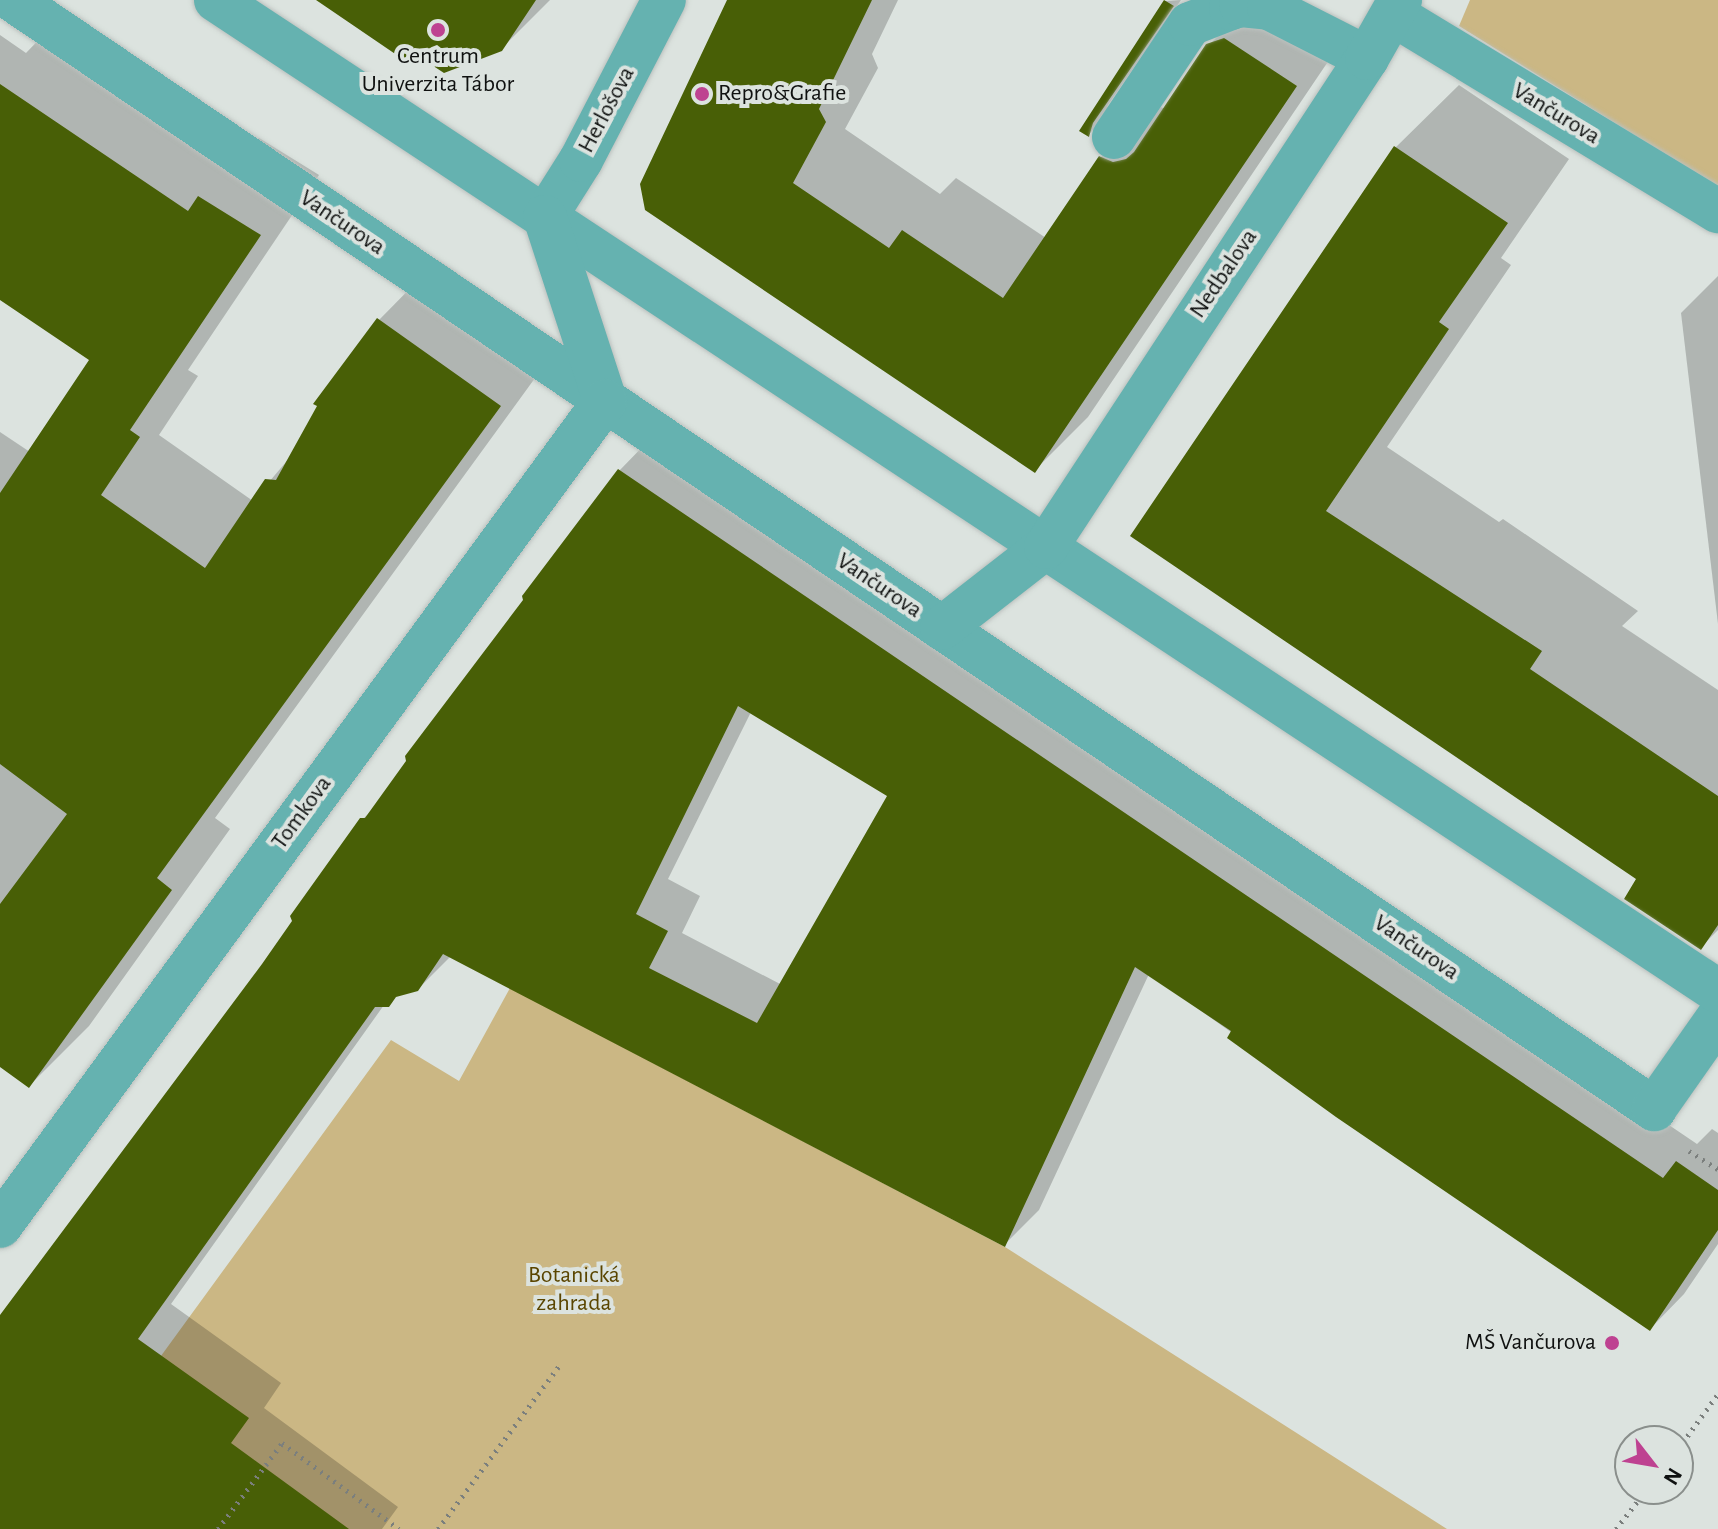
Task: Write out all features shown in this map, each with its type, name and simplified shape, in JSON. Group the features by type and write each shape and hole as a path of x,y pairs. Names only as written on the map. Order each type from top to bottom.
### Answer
{"street":[{"name":"Vančurova","path":"13,0 1654,1109 1718,1018"},
{"path":"216,0 1718,991"},
{"name":"Herlošova","path":"545,217 581,160 664,0"},
{"path":"1114,137 1190,24 1227,4 1269,8 1367,58"},
{"name":"Vančurova","path":"1397,8 1718,211"},
{"name":"Nedbalova","path":"942,628 1046,547 1397,8"},
{"path":"545,217 605,401"},
{"name":"Tomkova","path":"0,1226 605,401"}],"path":[{"path":"438,1529 559,1366"},
{"path":"1694,1427 1718,1394"},
{"path":"218,1529 282,1443 399,1529"},
{"path":"1616,1529 1635,1505"}],"green space":[{"path":"1470,0 1718,0 1718,187 1459,26"},
{"name":"Botanická zahrada","path":"510,988 1005,1247 1447,1529 35,1529 391,1040 459,1081"}],"building":[{"name":"Centrum Univerzita Tábor","path":"316,0 536,0 502,51 444,73 412,52 407,62"},
{"path":"727,0 872,0 819,109 826,122 793,183 889,248 902,230 1003,298 1099,156 1113,162 1126,159 1134,152 1206,44 1224,38 1297,86 1035,473 645,210 640,184"},
{"path":"1164,0 1174,6 1093,123 1089,137 1079,131"},
{"path":"0,84 188,211 198,196 261,235 130,430 140,437 101,495 205,568 265,479 276,480 317,406 313,404 377,318 501,406 157,878 172,890 29,1088 0,1067 0,904 67,814 0,764 0,493 89,360 0,300"},
{"path":"1394,146 1508,223 1439,322 1449,329 1326,511 1542,651 1530,669 1718,796 1718,925 1701,950 1624,899 1636,879 1130,536"},
{"path":"618,469 1663,1178 1676,1161 1718,1190 1718,1230 1650,1331 1336,1117 1227,1038 1231,1031 1135,967 1005,1247 443,954 418,991 396,997 389,1007 375,1007 138,1339 249,1418 231,1443 349,1529 0,1529 0,1315 262,964 292,921 290,916 360,818 365,818 406,761 405,756 523,600 522,596","holes":["738,706 887,796 757,1023 649,968 668,931 636,914"]}],"place":[{"name":"Centrum Univerzita Tábor","path":"438,30"},
{"name":"Repro&Grafie","path":"702,94"},
{"name":"MŠ Vančurova","path":"1612,1343"}]}
